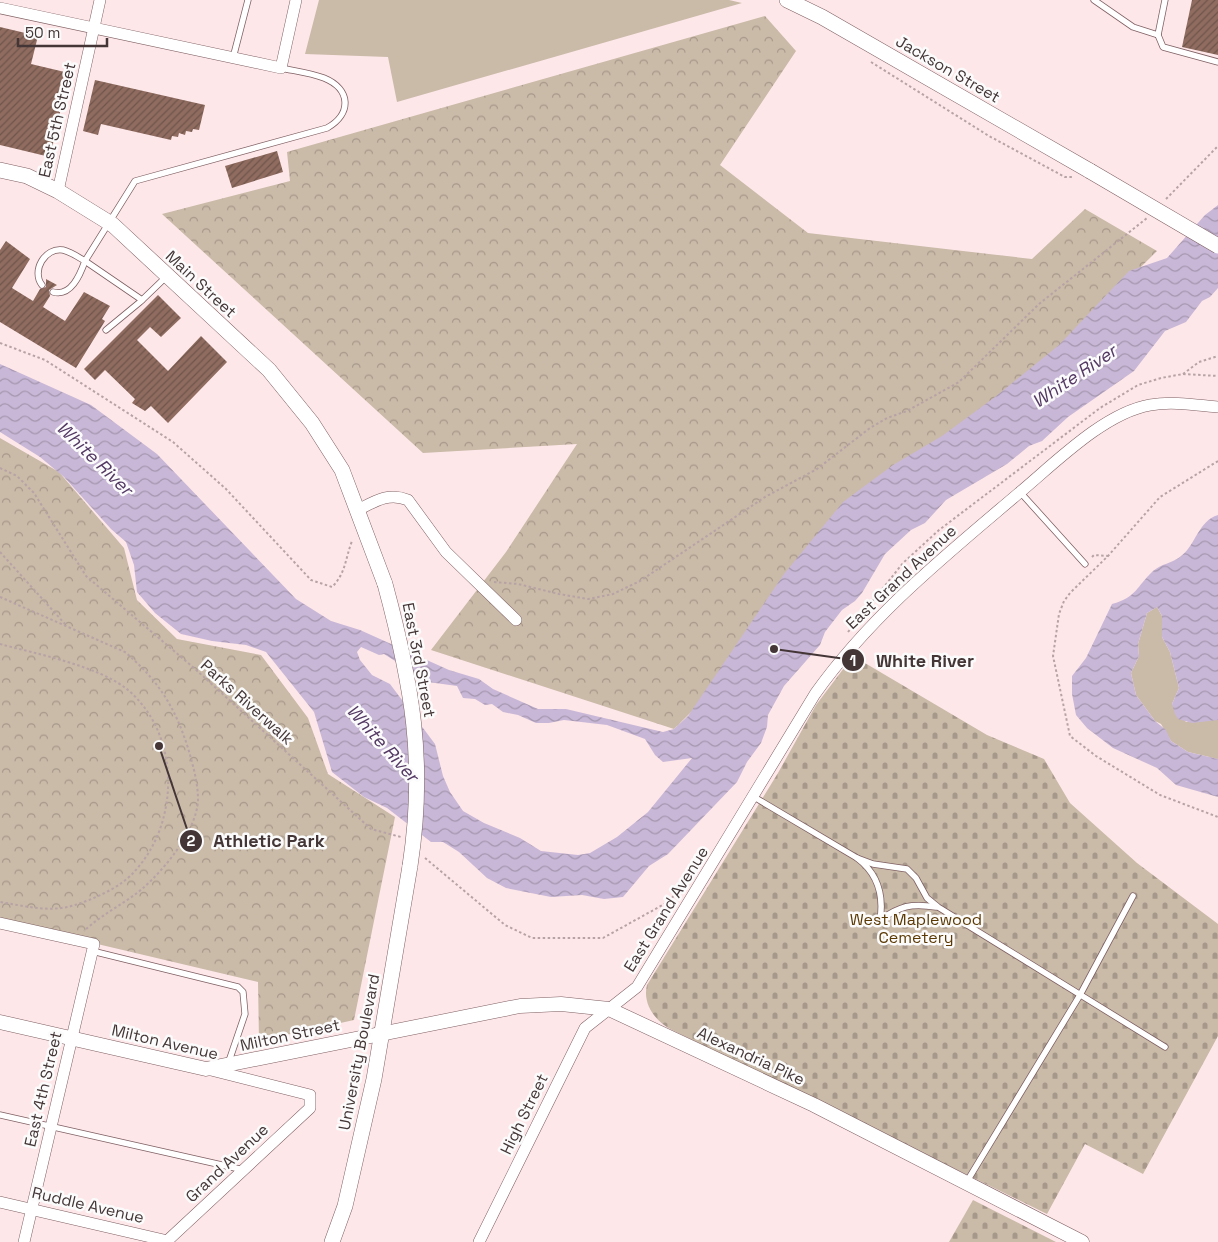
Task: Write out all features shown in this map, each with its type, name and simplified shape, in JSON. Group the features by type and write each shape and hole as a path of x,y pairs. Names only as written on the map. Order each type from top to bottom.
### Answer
{"main road":[{"name":"Jackson Street","path":"787,0 822,17 1218,246"},
{"name":"Main Street","path":"0,170 27,176 58,191 109,223 268,370 312,423 342,470"},
{"name":"East 3rd Street","path":"342,470 385,584 403,650 415,724 418,801 410,866"},
{"name":"University Boulevard","path":"332,1242 345,1206 382,1034 410,866"}],"street":[{"name":"East 5th Street","path":"58,191 100,0"},
{"path":"0,8 281,68 296,0"},
{"name":"East Grand Avenue","path":"609,1009 637,987 815,694 840,659 876,619 930,568 1102,426 1123,414 1150,405 1187,404 1218,407"},
{"path":"358,510 383,497 398,496 408,500 446,552 516,620"},
{"path":"0,923 75,940 93,948"},
{"name":"East 4th Street","path":"24,1242 93,948"},
{"name":"Alexandria Pike","path":"382,1034 520,1006 561,1004 609,1009 814,1105 1082,1242"},
{"name":"High Street","path":"479,1242 584,1028 609,1009"},
{"name":"Milton Avenue","path":"0,1022 310,1095 310,1108"},
{"name":"Milton Street","path":"206,1069 382,1034"},
{"name":"Grand Avenue","path":"167,1241 310,1108"},
{"name":"Ruddle Avenue","path":"0,1202 167,1241"}],"lane":[{"path":"233,58 248,0"},
{"path":"1094,0 1133,27 1158,35"},
{"path":"1165,0 1158,35 1163,48 1218,62"},
{"path":"53,292 67,291 80,275 85,261 135,181 327,128 338,122 345,110 345,100 332,82 281,68"},
{"path":"42,285 38,276 38,269 46,256 52,251 62,250 85,261 142,300"},
{"path":"106,330 142,300 166,276"},
{"path":"1020,492 1085,564"},
{"path":"754,797 867,865 877,884 882,907 880,920 897,908 919,904 938,908"},
{"path":"857,858 873,864 908,869 916,878 927,898 938,908 1165,1046"},
{"path":"966,1183 1080,995 1133,896"},
{"path":"93,948 238,987 243,992 245,1014 227,1066"},
{"path":"0,1115 244,1170"}],"path":[{"path":"865,58 989,136 1065,177 1076,178"},
{"path":"1160,205 1218,146"},
{"path":"480,585 491,581 518,584 588,599 613,594 640,581 765,497 817,469 870,428 887,418 907,411 959,382 1039,304 1128,235 1153,212"},
{"path":"0,343 44,360 173,442 226,489 311,580 332,587 342,578 346,556 352,541"},
{"path":"1183,374 1199,362 1218,356"},
{"path":"1218,461 1160,497 1108,556 1070,593 1064,601 1059,614 1052,656 1070,736 1096,756 1160,795 1218,817"},
{"name":"Parks Riverwalk","path":"0,468 17,476 34,493 86,576 194,668 372,829 401,838"},
{"path":"0,552 66,626"},
{"path":"1085,564 1094,555 1108,556"},
{"path":"0,597 124,652 154,679 173,708 194,772 198,801 188,832 169,860 142,889 97,918 75,940"},
{"path":"0,644 57,659 106,677 128,690 148,713 161,740 168,777 166,805 158,838 134,873 105,892 74,906 48,910 0,902"},
{"path":"423,856 506,925"}],"green space":[{"path":"319,0 729,0 742,3 397,102 388,57 305,54"},
{"path":"765,16 796,51 720,165 808,233 1032,259 1085,209 1157,251 674,729 431,650 506,552 577,444 423,453 162,214 290,181 287,152"},
{"path":"0,438 59,472 124,548 137,600 177,639 261,655 308,718 328,774 395,817 354,1020 259,1041 258,982 0,921"},
{"path":"1157,607 1162,616 1162,637 1170,652 1179,688 1172,704 1186,722 1218,720 1218,759 1188,752 1171,741 1161,724 1155,721 1136,695 1131,673 1139,656 1138,644 1147,613"},
{"name":"West Maplewood Cemetery","path":"853,656 987,735 1044,759 1070,803 1137,863 1218,924 1218,1036 1143,1174 1085,1144 1047,1214 666,1027 648,1005 647,985 778,773 816,705"},
{"path":"973,1200 1056,1242 949,1242"}],"water":[{"path":"1218,205 1218,288 1210,297 1202,301 1186,322 1165,331 1134,371 1068,417 1042,441 1029,446 1007,464 946,500 925,523 911,530 885,554 862,593 855,601 842,610 825,632 820,645 784,686 768,715 767,727 761,743 747,762 737,782 668,854 649,866 623,897 604,899 582,895 551,897 506,888 487,878 459,852 443,842 431,842 387,808 364,797 332,772 314,712 266,652 246,645 212,641 181,634 155,613 137,592 134,565 126,542 111,529 64,477 40,457 0,432 0,364 91,405 157,454 296,599 331,621 360,630 449,670 479,679 493,689 538,709 566,709 663,732 674,729 688,716 784,574 843,502 893,465 942,436 995,397 1059,345 1129,271 1167,258 1205,215","holes":["361,647 379,655 384,654 428,682 457,686 463,698 475,699 485,705 492,704 503,712 518,715 536,723 564,720 607,725 645,739 655,755 663,762 692,758 648,812 617,837 590,853 578,855 541,851 520,838 484,823 463,811 450,792 443,776 435,744 390,684 372,675 360,660 357,652"]},
{"path":"1218,515 1218,720 1192,723 1178,719 1175,714 1172,704 1179,688 1170,652 1162,637 1162,616 1157,607 1147,613 1138,644 1139,656 1131,673 1136,695 1155,721 1166,730 1171,741 1188,752 1218,759 1218,797 1176,785 1157,768 1113,748 1087,728 1076,715 1072,694 1072,676 1086,658 1112,604 1131,595 1153,571 1180,557 1206,522"}],"building":[{"path":"1192,0 1218,0 1218,55 1182,47"},
{"path":"0,27 38,36 31,64 69,73 50,157 0,145"},
{"path":"95,80 205,105 199,130 186,131 185,135 179,133 178,137 172,136 171,140 101,124 98,135 83,131"},
{"path":"277,151 283,172 232,188 225,166"},
{"path":"6,241 30,259 12,288 33,301 40,289 46,287 46,279 57,285 49,290 50,296 43,307 65,321 84,292 110,306 102,319 105,321 76,368 0,322 0,250"},
{"path":"158,295 181,318 161,337 150,327 137,340 168,371 201,336 227,362 168,423 151,406 145,411 132,403 135,399 105,370 95,380 84,369"}],"place":[{"name":"White River","path":"774,649"},
{"name":"Athletic Park","path":"159,746"}]}
